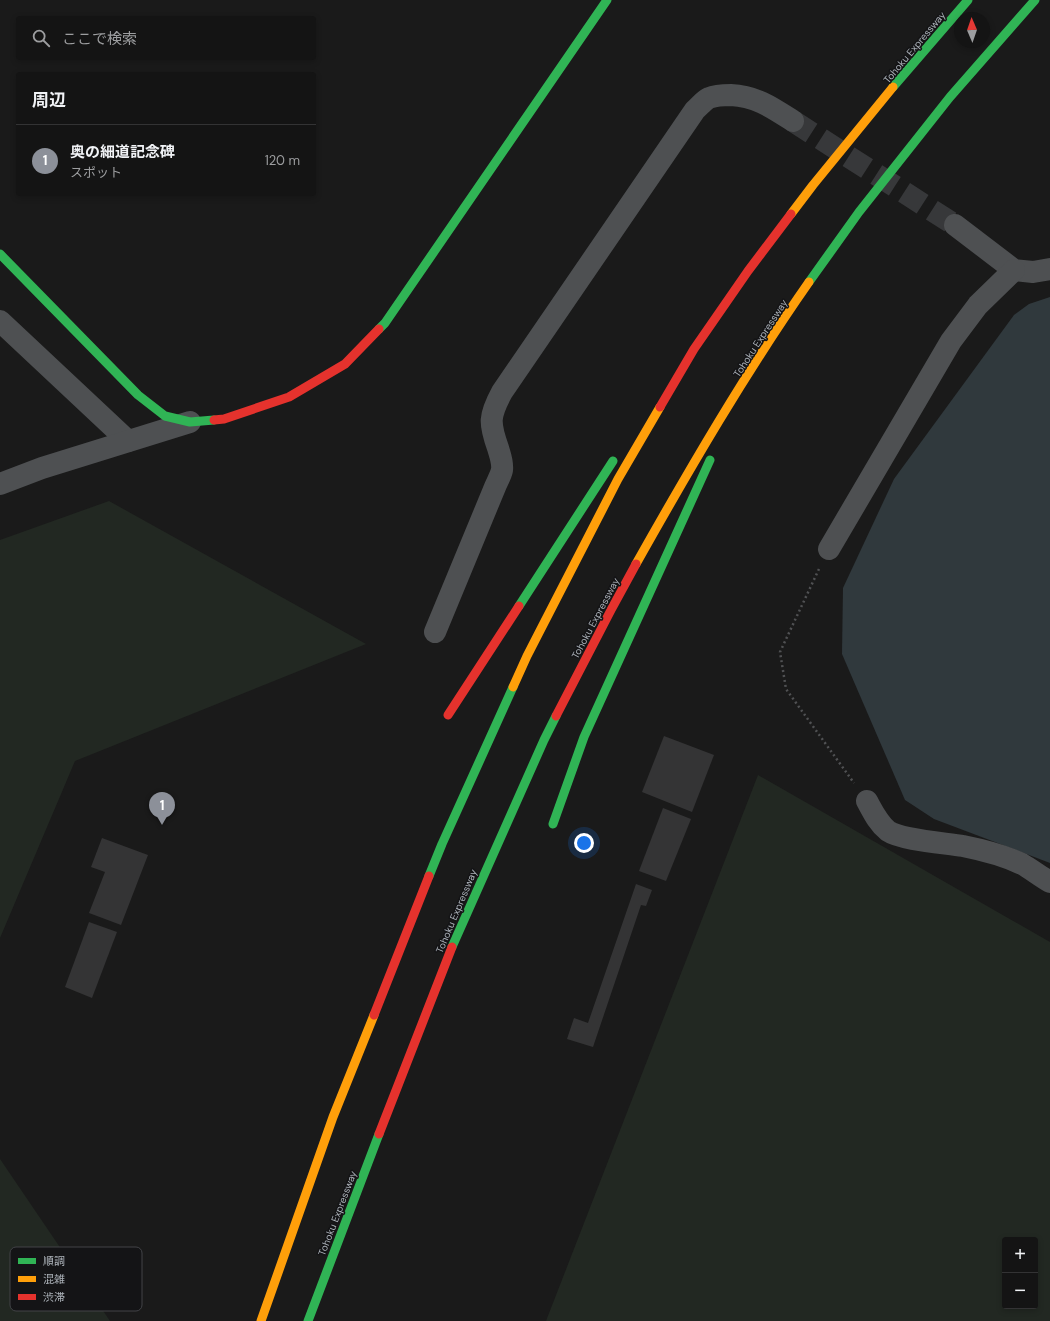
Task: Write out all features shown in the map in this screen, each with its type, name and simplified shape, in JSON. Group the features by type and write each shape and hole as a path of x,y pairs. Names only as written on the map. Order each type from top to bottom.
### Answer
{"main road":[{"path":"0,254 138,395 165,416 190,422 224,419 289,397 345,364 385,323 607,0"},
{"name":"Tohoku Expressway","path":"261,1321 333,1117 439,851 527,656 618,479 694,349 748,271 813,186 900,79 968,0"},
{"name":"Tohoku Expressway","path":"308,1321 454,942 544,740 611,610 669,505 752,368 798,298 859,212 950,97 1035,0"},
{"path":"658,392 688,346 748,271"},
{"path":"723,433 752,368"},
{"path":"448,715 620,451"},
{"path":"553,824 584,736 713,455"}],"street":[{"path":"435,632 502,470 501,459 494,438 491,421 494,406 502,392 695,110 709,98 723,95 736,95 752,98 768,105 793,122"},
{"path":"955,225 1014,270 1033,272 1050,269"},
{"path":"829,549 951,341 978,306 1014,270"},
{"path":"0,322 128,441"},
{"path":"0,484 42,468 190,422"},
{"path":"867,801 877,819 888,831 910,838 962,846 990,853 1022,864 1050,882"}],"path":[{"path":"829,549 780,652 786,689 837,757 867,801"}],"shaded area":[{"path":"1050,297 1050,863 934,819 905,800 842,654 843,588 894,479 1014,315 1029,304"},
{"path":"109,501 366,644 75,761 0,938 0,540"},
{"path":"758,775 1050,942 1050,1321 546,1321"},
{"path":"0,1159 60,1247 10,1247 10,1311 103,1311 110,1321 0,1321"}],"building":[{"path":"664,736 714,755 692,812 642,792"},
{"path":"663,808 691,819 666,881 639,871"},
{"path":"102,838 148,855 121,925 89,913 105,872 91,867"},
{"path":"636,884 652,890 646,906 641,905 593,1047 567,1039 574,1018 588,1023"},
{"path":"89,922 117,932 92,998 65,987"}],"tunnel":[{"path":"793,121 955,225"}],"traffic: fast":[{"path":"379,329 385,323 607,0"},
{"path":"893,87 968,0"},
{"path":"809,282 859,212 950,97 1035,0"},
{"path":"0,254 138,395 165,416 190,422 214,420"},
{"path":"553,824 584,737 710,460"},
{"path":"519,606 613,461"},
{"path":"429,876 513,687"},
{"path":"452,947 556,716"},
{"path":"308,1321 379,1134"}],"traffic: slow":[{"path":"791,214 893,87"},
{"path":"636,564 719,421 809,282"},
{"path":"513,687 527,656 618,479 660,407"},
{"path":"261,1321 333,1117 374,1015"}],"traffic: jam":[{"path":"660,407 694,349 748,271 791,214"},
{"path":"214,420 224,419 289,397 345,364 379,329"},
{"path":"556,716 636,564"},
{"path":"448,715 519,606"},
{"path":"374,1015 429,876"},
{"path":"379,1134 452,947"}],"place":[{"name":"奥の細道記念碑","path":"162,825"}]}
